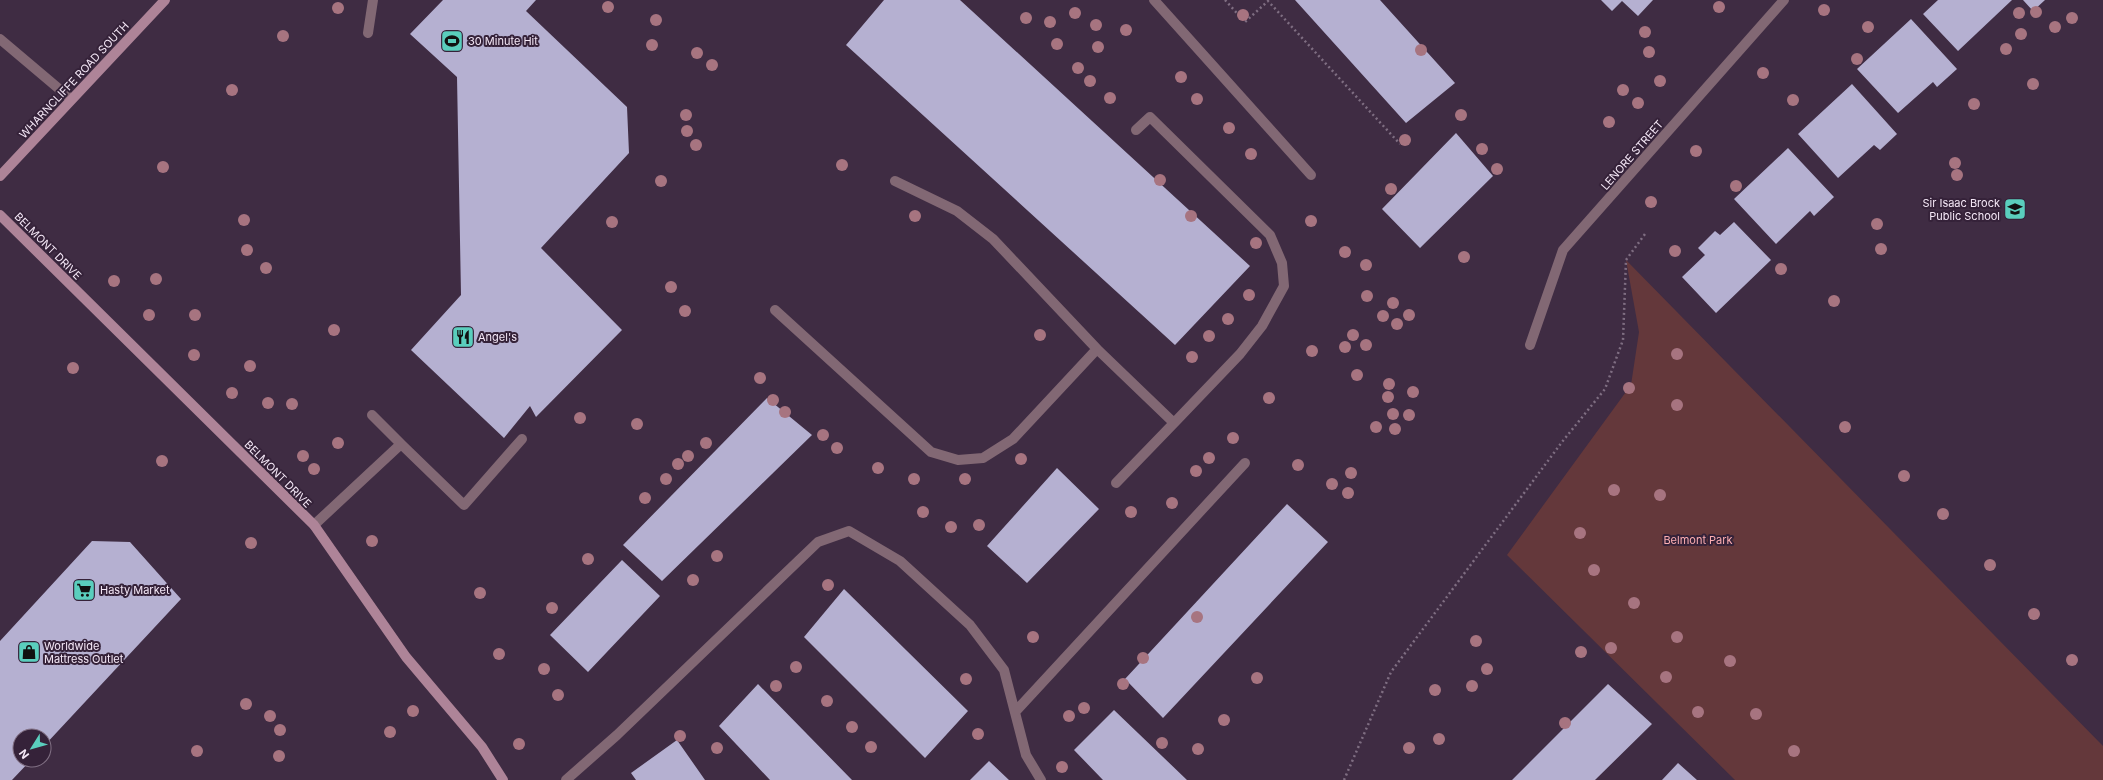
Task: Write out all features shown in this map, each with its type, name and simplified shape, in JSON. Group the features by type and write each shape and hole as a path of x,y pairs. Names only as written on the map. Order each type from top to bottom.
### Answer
{"street":[{"name":"WHARNCLIFFE ROAD SOUTH","path":"0,176 165,0"},
{"path":"368,33 373,0"},
{"path":"1154,0 1311,175"},
{"name":"LENORE STREET","path":"1530,344 1563,250 1784,0"},
{"path":"0,39 71,99"},
{"path":"1116,482 1240,354 1262,326 1284,286 1282,263 1270,235 1150,117 1136,130"},
{"path":"895,181 956,211 993,239 1097,349 1174,423"},
{"name":"BELMONT DRIVE","path":"0,215 314,525 406,657 482,747 503,780"},
{"path":"775,310 931,452 958,460 983,458 1014,439 1097,349"},
{"path":"372,415 464,505 522,439"},
{"path":"314,525 401,444"},
{"path":"1014,712 1245,463"},
{"path":"566,780 617,735 818,542 849,531 900,561 970,625 1004,670 1026,755 1041,780"}],"path":[{"path":"1225,0 1245,22 1268,1 1400,144"},
{"path":"1344,780 1391,672 1562,442 1605,388 1623,340 1626,260 1645,234"}],"green space":[{"name":"Belmont Park","path":"1626,260 2103,746 2103,780 1735,780 1507,555 1631,385 1639,332"}],"building":[{"path":"443,0 536,0 526,11 627,107 629,153 541,248 622,330 536,417 530,406 504,438 411,350 461,295 457,77 410,34"},
{"path":"884,0 960,0 1250,266 1175,345 846,45"},
{"path":"1295,0 1380,0 1455,83 1406,123"},
{"path":"1601,0 1653,0 1638,16 1622,1 1612,11"},
{"path":"1938,0 2012,0 1958,51 1923,14"},
{"path":"2023,0 2045,0 2033,11"},
{"path":"1911,19 1957,69 1937,87 1933,82 1898,113 1857,69"},
{"path":"1852,84 1897,134 1880,150 1874,145 1838,178 1798,134"},
{"path":"1456,133 1493,176 1420,248 1382,209"},
{"path":"1788,148 1834,197 1814,216 1810,211 1776,244 1734,199"},
{"path":"1734,222 1771,260 1716,313 1682,277 1705,255 1698,248 1715,231 1720,235"},
{"path":"767,398 812,435 662,581 623,545"},
{"path":"1057,468 1099,509 1027,583 987,546"},
{"path":"1287,504 1328,542 1163,718 1125,679"},
{"path":"92,541 130,542 181,599 52,737 52,728 12,728 12,768 23,768 12,780 0,780 0,641"},
{"path":"622,560 660,596 588,672 550,635"},
{"path":"844,589 968,711 925,758 804,637"},
{"path":"758,684 852,780 770,780 719,726"},
{"path":"1608,684 1652,724 1595,780 1512,780"},
{"path":"1114,710 1187,780 1103,780 1074,750"},
{"path":"677,740 705,780 636,780 631,773"},
{"path":"989,761 1009,780 970,780"},
{"path":"1678,763 1697,780 1662,780"}],"place":[{"name":"30 Minute Hit","path":"452,41"},
{"name":"Sir Isaac Brock Public School","path":"2015,209"},
{"name":"Angel's","path":"463,337"},
{"name":"Hasty Market","path":"84,590"},
{"name":"Worldwide Mattress Outlet","path":"29,652"}]}
